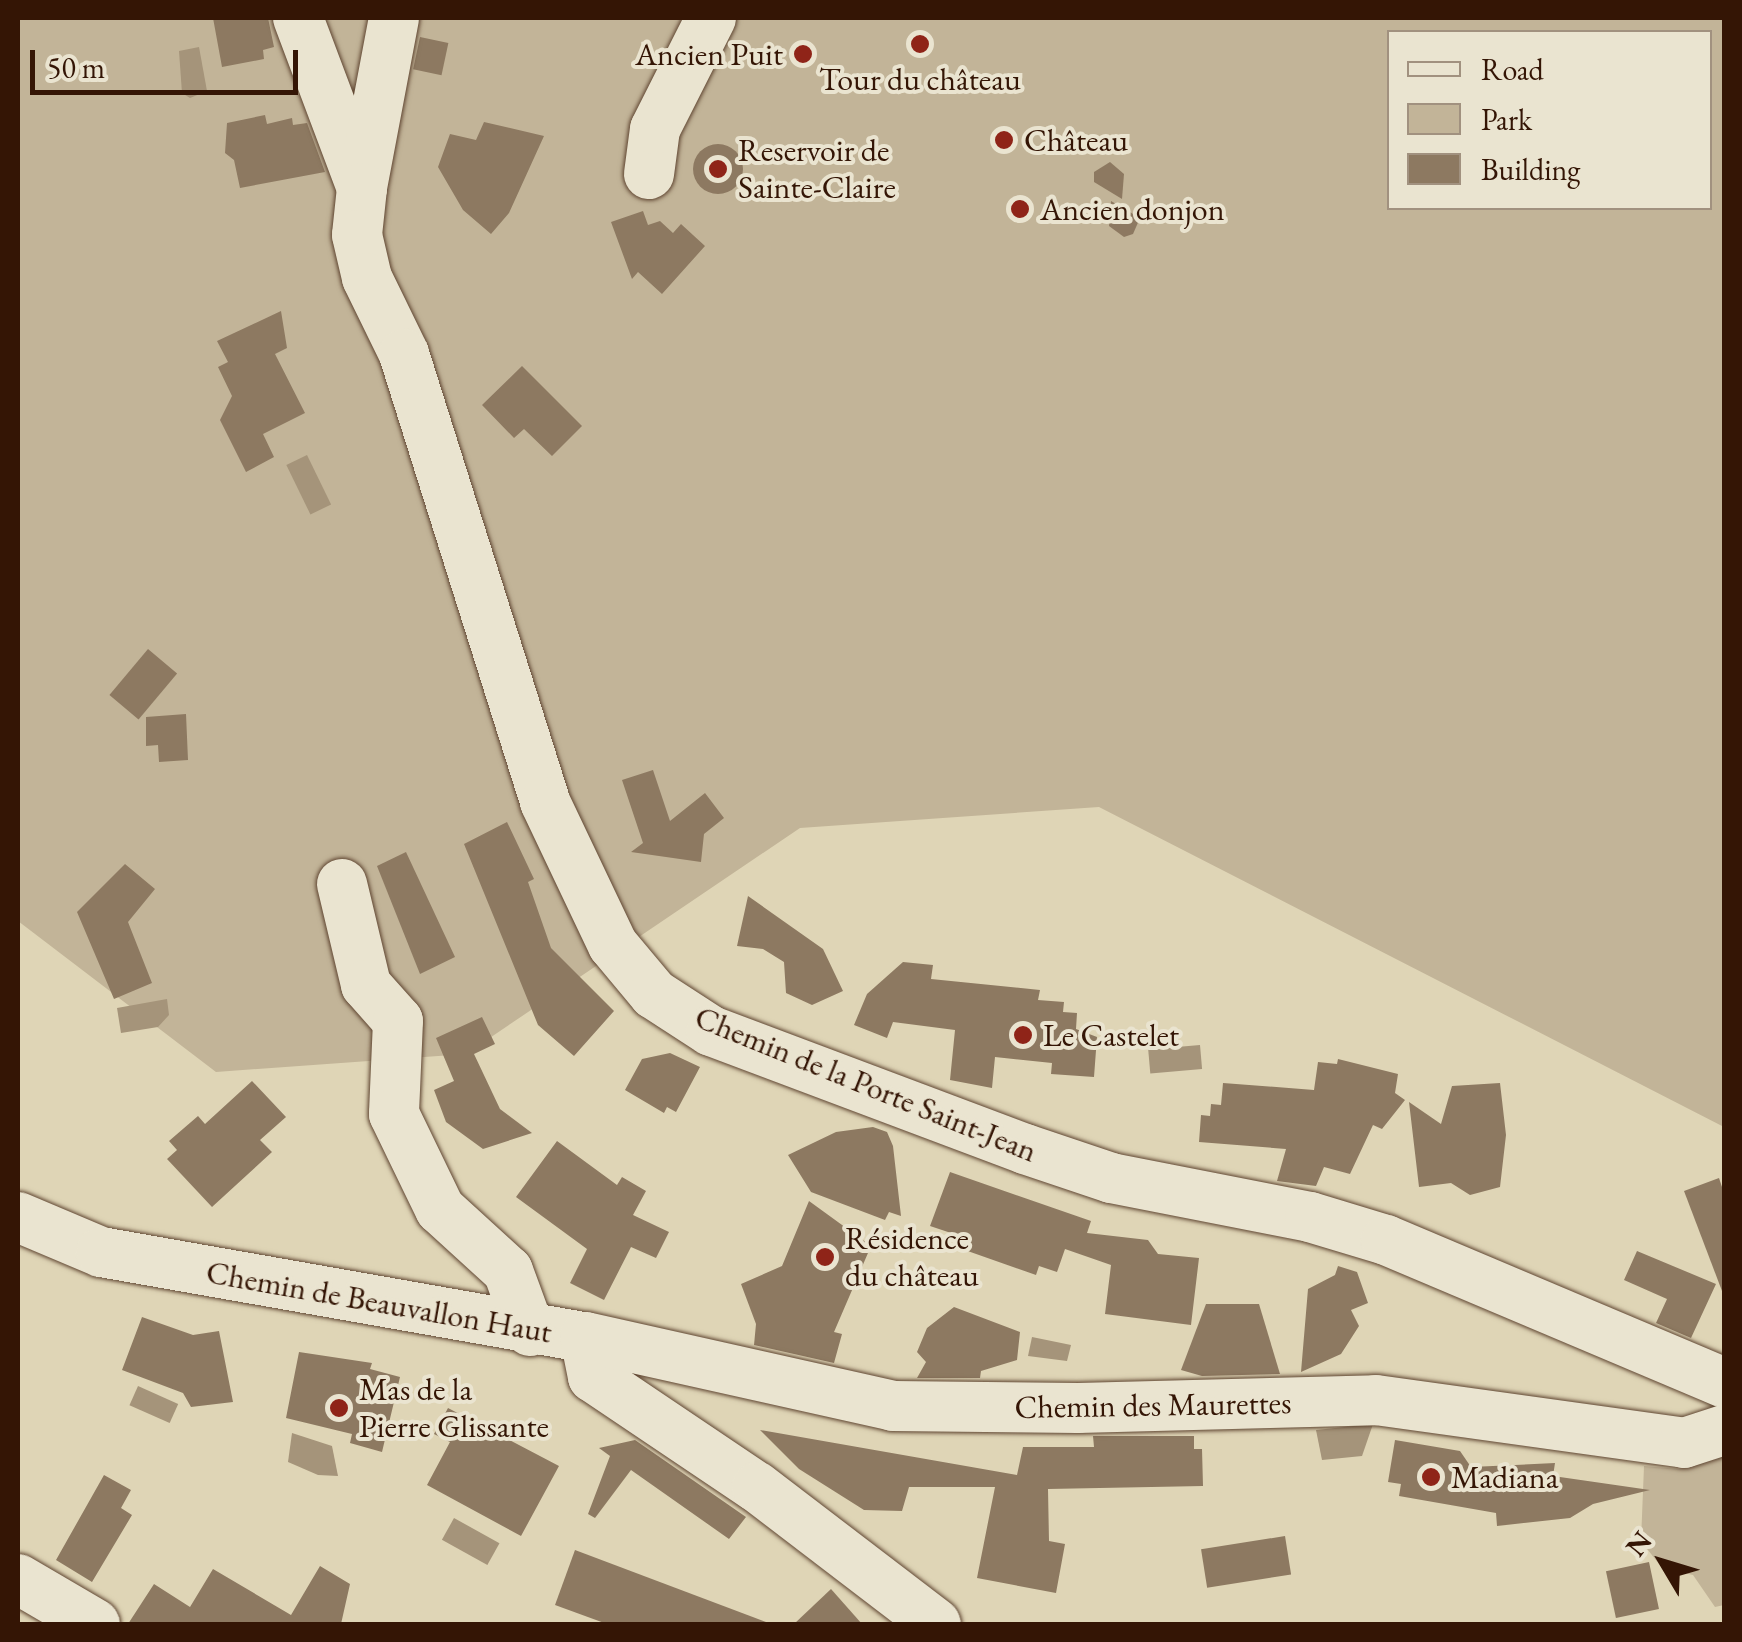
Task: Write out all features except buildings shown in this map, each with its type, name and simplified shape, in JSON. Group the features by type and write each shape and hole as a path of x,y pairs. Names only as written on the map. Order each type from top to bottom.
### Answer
{"street":[{"path":"298,18 362,188"},
{"name":"Chemin de la Porte Saint-Jean","path":"394,18 362,188 357,235 366,278 404,354 546,802 613,945 654,994 711,1030 1094,1172 1310,1217 1386,1240 1724,1383"},
{"path":"648,174 656,129 711,18"},
{"path":"342,884 366,985 398,1022 394,1114 440,1208 508,1271 530,1331"},
{"name":"Chemin de Beauvallon Haut","path":"18,1217 100,1252 530,1331 584,1337 592,1377 757,1487 936,1624"},
{"name":"Chemin des Maurettes","path":"584,1337 893,1406 1078,1408 1376,1400 1684,1443 1724,1430"},
{"path":"18,1579 94,1624"}],"green space":[{"path":"18,18 1724,18 1724,1127 1099,807 800,828 466,1054 216,1072 18,921"},
{"path":"1724,1453 1724,1605 1715,1607 1693,1575 1662,1568 1641,1541 1644,1466 1679,1469"}],"shaded area":[{"path":"199,47 207,91 190,98 182,93 179,51"},
{"path":"307,455 331,504 310,515 286,465"},
{"path":"167,999 169,1015 158,1027 121,1033 117,1008"},
{"path":"1200,1045 1202,1069 1150,1073 1148,1050"},
{"path":"1032,1337 1071,1345 1067,1361 1028,1356"},
{"path":"138,1386 178,1404 170,1423 129,1405"},
{"path":"1373,1424 1362,1456 1322,1460 1316,1430"},
{"path":"292,1433 332,1446 338,1476 318,1475 288,1462"},
{"path":"454,1518 499,1543 487,1565 442,1540"}],"place":[{"name":"Tour du château","path":"920,44"},
{"name":"Ancien Puit","path":"803,54"},
{"name":"Château","path":"1004,140"},
{"name":"Reservoir de Sainte-Claire","path":"718,169"},
{"name":"Ancien donjon","path":"1020,209"},
{"name":"Le Castelet","path":"1023,1035"},
{"name":"Résidence du château","path":"825,1257"},
{"name":"Mas de la Pierre Glissante","path":"339,1408"},
{"name":"Madiana","path":"1431,1477"}]}
